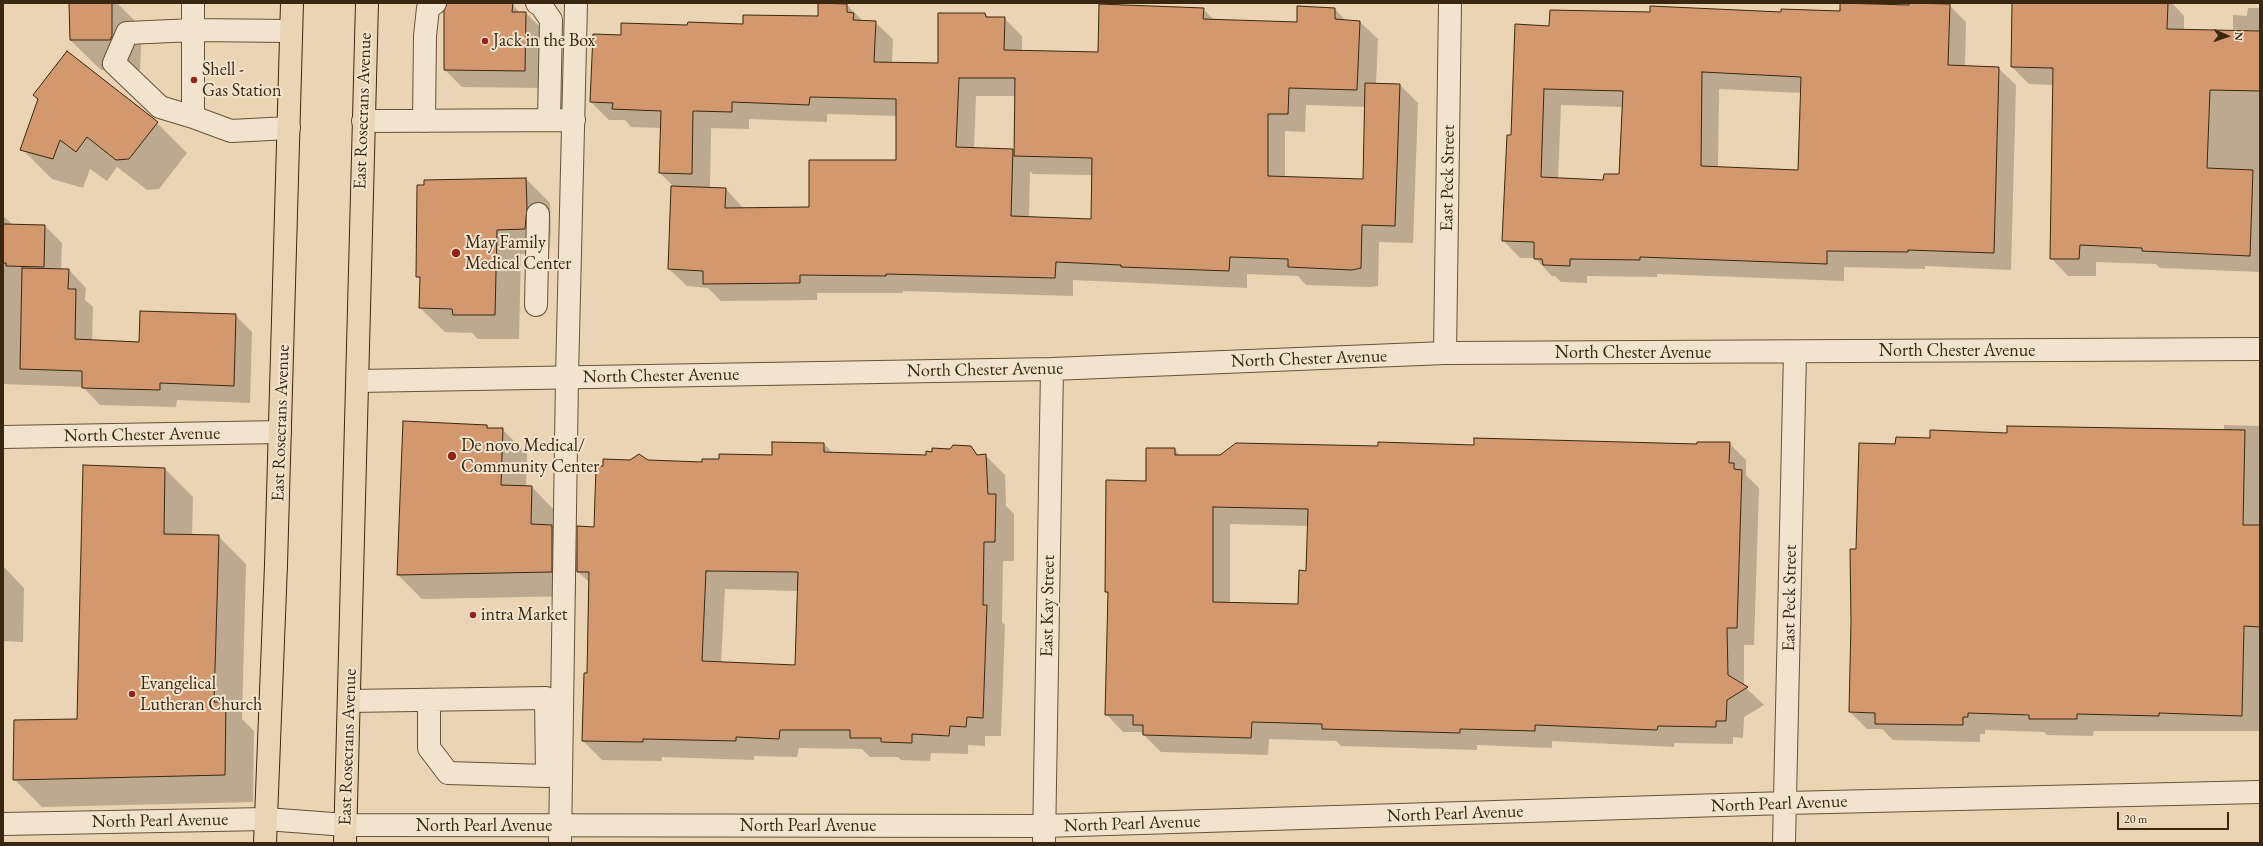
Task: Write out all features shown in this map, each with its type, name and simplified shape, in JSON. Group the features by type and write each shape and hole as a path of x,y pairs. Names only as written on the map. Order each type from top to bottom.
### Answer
{"main road":[{"name":"East Rosecrans Avenue","path":"265,843 280,432 292,3"},
{"name":"East Rosecrans Avenue","path":"345,834 367,3"}],"street":[{"path":"193,3 193,117"},
{"path":"424,121 425,36 428,8 435,3"},
{"path":"537,3 540,4 551,20 549,120"},
{"path":"560,834 567,377 576,3"},
{"name":"East Peck Street","path":"1445,353 1450,3"},
{"path":"289,128 231,131 193,117 160,108 114,63 127,33 193,30 291,31"},
{"path":"363,121 574,120"},
{"path":"536,305 538,214"},
{"path":"537,261 570,262"},
{"name":"North Chester Avenue","path":"358,381 1052,369 1445,353 2260,349"},
{"name":"East Peck Street","path":"1784,843 1795,352"},
{"name":"East Kay Street","path":"1044,835 1052,369"},
{"name":"North Chester Avenue","path":"3,437 280,432"},
{"path":"349,701 546,698 547,776 448,773 430,748 429,700"},
{"name":"North Pearl Avenue","path":"3,824 266,819 345,834 1044,835 1786,803 2260,792"}],"building":[{"path":"69,3 112,3 112,36 110,40 70,40"},
{"name":"Jack in the Box","path":"447,3 513,3 512,12 526,12 525,71 444,70 444,11"},
{"path":"818,3 847,4 847,12 854,13 853,20 876,21 874,62 938,63 938,13 985,13 986,17 1005,17 1004,50 1098,52 1099,4 1204,8 1203,19 1297,22 1297,6 1335,8 1335,19 1360,21 1357,90 1289,88 1288,114 1268,114 1268,176 1363,179 1365,83 1400,84 1395,226 1362,225 1361,268 1352,270 1288,267 1288,259 1230,257 1229,271 1121,267 1121,265 1056,262 1055,278 886,274 886,276 800,275 800,283 703,284 703,271 668,269 671,186 726,188 725,208 809,207 809,160 896,160 896,99 810,97 809,105 732,102 732,112 693,111 692,174 659,173 661,111 612,109 613,103 590,102 593,34 621,35 621,23 687,25 688,22 743,24 743,15 818,16","holes":["959,78 1015,78 1014,156 1092,158 1091,219 1011,216 1013,149 956,147"]},
{"path":"1840,3 1909,5 1909,3 1950,4 1948,65 1999,67 1994,253 1908,250 1908,252 1827,251 1827,264 1640,257 1640,260 1570,259 1570,266 1543,265 1542,259 1534,259 1534,242 1502,241 1507,135 1511,135 1515,24 1549,26 1550,10 1650,12 1650,6 1781,12 1781,9 1840,11","holes":["1702,72 1801,77 1798,170 1701,166","1544,89 1623,91 1619,174 1604,174 1603,180 1541,177"]},
{"path":"2012,3 2168,3 2167,29 2260,31 2260,91 2210,90 2207,168 2253,170 2250,256 2142,251 2142,248 2080,245 2079,259 2050,259 2053,68 2011,67"},
{"path":"67,51 158,122 129,159 116,160 87,137 76,152 60,140 53,159 20,150 38,99 33,95"},
{"name":"May Family Medical Center","path":"526,178 527,207 525,229 497,230 495,315 453,315 452,309 419,308 420,277 416,277 417,185 424,185 424,180"},
{"path":"3,224 45,225 44,267 6,266 6,263 3,263"},
{"path":"22,268 69,269 68,289 76,289 75,339 139,342 140,311 236,314 234,386 160,383 160,390 82,388 82,371 20,369"},
{"name":"De novo Medical/ Community Center","path":"403,421 487,425 487,428 503,428 501,485 532,486 531,524 552,525 552,572 397,575"},
{"path":"2007,426 2245,430 2243,525 2260,525 2260,627 2244,626 2242,716 2159,713 2159,716 2077,714 2077,719 2029,719 2029,715 1968,713 1968,717 1963,717 1963,725 1875,724 1875,713 1849,712 1851,622 1850,549 1856,549 1859,443 1895,444 1896,437 1930,438 1930,430 2007,433"},
{"path":"1474,438 1697,444 1697,442 1730,442 1729,463 1734,463 1734,469 1742,470 1737,628 1727,628 1728,675 1748,687 1727,700 1726,721 1716,721 1716,727 1658,726 1657,730 1535,725 1535,731 1460,729 1460,733 1322,729 1322,724 1252,722 1251,738 1143,735 1143,725 1133,725 1133,715 1105,715 1108,592 1105,592 1106,480 1146,481 1146,448 1175,448 1175,455 1220,455 1236,443 1378,446 1378,442 1474,445","holes":["1213,507 1308,509 1306,571 1299,570 1298,604 1213,602"]},
{"path":"772,442 824,443 824,452 926,455 926,451 932,452 932,448 950,449 953,445 971,446 977,455 986,454 988,494 996,494 995,542 984,542 983,605 987,605 983,718 967,717 966,727 950,726 949,736 912,734 912,743 881,742 881,738 850,738 850,730 780,730 779,739 736,737 736,741 643,739 643,742 582,741 584,673 587,673 589,572 577,572 577,526 594,527 596,466 603,466 603,459 630,460 639,454 648,460 702,462 702,459 719,459 719,454 772,455","holes":["706,571 798,572 795,665 702,661"]},
{"path":"83,465 165,468 164,534 219,535 214,702 226,702 225,775 13,780 14,720 77,719"}],"place":[{"name":"Jack in the Box","path":"485,41"},
{"name":"Shell - Gas Station","path":"194,80"},
{"name":"May Family Medical Center","path":"456,253"},
{"name":"De novo Medical/ Community Center","path":"452,456"},
{"name":"intra Market","path":"473,615"},
{"name":"Evangelical Lutheran Church","path":"132,694"}]}
